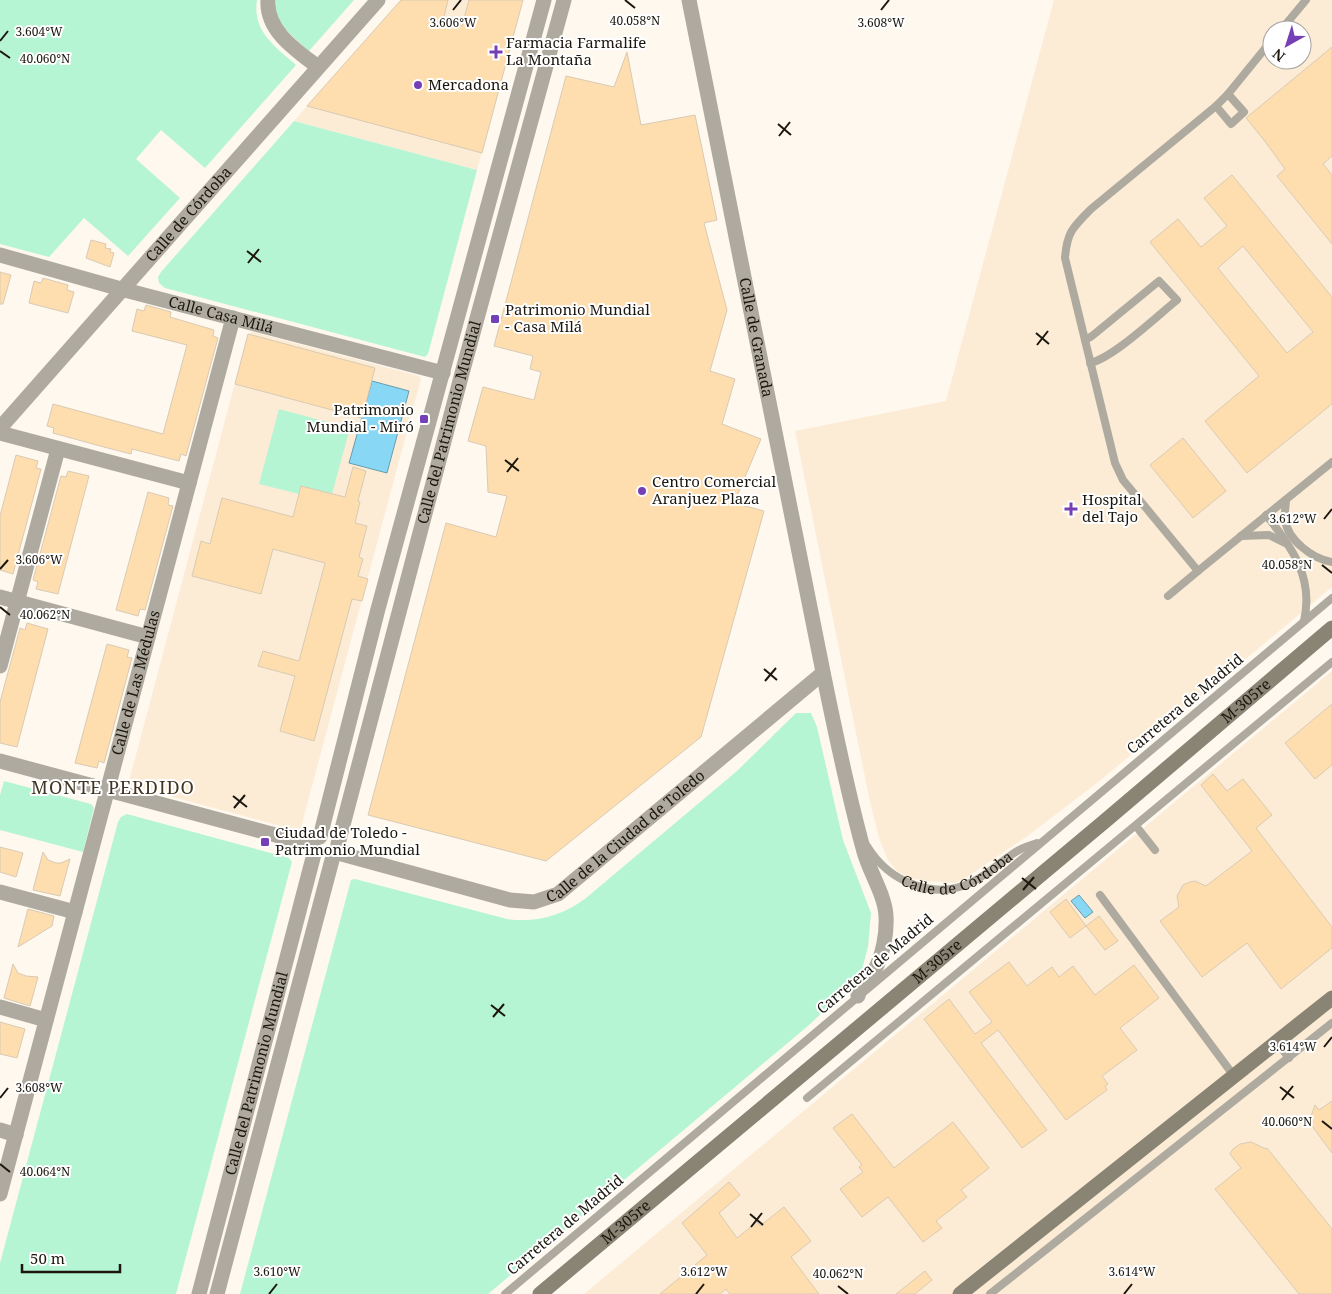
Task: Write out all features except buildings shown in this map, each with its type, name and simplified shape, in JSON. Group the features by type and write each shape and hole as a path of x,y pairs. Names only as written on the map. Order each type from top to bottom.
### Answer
{"main road":[{"name":"M-305re","path":"540,1294 1098,827 1331,629"},
{"path":"960,1294 1332,998"}],"street":[{"path":"268,0 269,18 274,27 280,35 318,67"},
{"name":"Calle de Córdoba","path":"0,428 378,0"},
{"name":"Calle del Patrimonio Mundial","path":"199,1294 378,609 544,0"},
{"name":"Calle del Patrimonio Mundial","path":"218,1294 564,0"},
{"name":"Calle de Granada","path":"689,0 823,673"},
{"name":"Calle Casa Milá","path":"0,255 121,289 443,373"},
{"name":"Calle de Las Médulas","path":"0,1194 234,318"},
{"path":"0,433 189,483"},
{"path":"0,666 58,449"},
{"path":"0,597 148,637"},
{"name":"Calle de Córdoba","path":"823,673 857,829 866,860 885,908 884,942 878,962 874,971 861,985 858,996"},
{"name":"Calle de la Ciudad de Toledo","path":"336,852 510,900 534,902 558,894 823,673"},
{"path":"0,761 316,845 329,836 336,840 336,852 324,862 317,858 316,845"},
{"path":"0,892 75,912"},
{"path":"0,1007 46,1020"},
{"path":"0,1130 16,1135"}],"lane":[{"path":"1289,20 1306,0"},
{"path":"1198,571 1123,480 1115,462 1065,258 1067,239 1076,224 1091,209 1216,106 1262,52"},
{"path":"1216,106 1231,124 1244,112 1228,94"},
{"path":"1085,340 1160,281 1177,300 1112,353 1099,361 1090,363"},
{"path":"1168,596 1332,462"},
{"path":"1286,500 1285,520 1298,544 1311,555 1332,562"},
{"path":"1266,515 1299,561 1307,604 1304,621"},
{"path":"1241,536 1269,536 1289,545"},
{"name":"Carretera de Madrid","path":"505,1294 1332,598"},
{"path":"807,1098 1332,662"},
{"path":"1136,826 1155,850"},
{"name":"Calle de Córdoba","path":"857,829 872,853 887,869 906,882 930,889 956,888 968,884 1018,850 1046,839"},
{"path":"1100,896 1234,1076"},
{"path":"990,1294 1332,1023"},
{"path":"1276,1042 1289,1058"},
{"path":"1200,1103 1213,1118"},
{"path":"1152,1141 1164,1156"}],"shaded area":[{"path":"401,0 523,0 477,170 294,121"},
{"name":"Hospital del Tajo","path":"1054,0 1332,0 1332,587 1102,779 1029,835 964,879 954,883 909,878 897,871 888,860 879,838 870,802 795,431 946,401"},
{"path":"253,332 419,376 421,379 300,831 128,785 248,334"},
{"path":"1332,671 1332,1294 584,1294"}],"green space":[{"path":"0,0 257,0 256,11 262,29 273,45 296,65 205,168 161,130 136,159 180,198 128,256 84,218 49,257 0,244"},
{"path":"276,0 354,0 309,51 281,23 276,8"},
{"path":"294,121 477,170 428,354 425,357 165,288 159,283 158,277 161,272"},
{"path":"279,409 350,428 332,494 301,486 299,494 259,484"},
{"path":"796,713 811,713 817,727 843,840 871,913 868,947 861,973 856,981 809,1025 488,1294 240,1294 351,880 355,879 507,919 528,920 558,914 586,898 737,771"},
{"path":"4,781 91,804 94,808 83,852 0,830 0,795"},
{"path":"127,814 289,858 292,862 176,1294 0,1294 0,1263 118,822 121,817"}],"water":[{"path":"372,381 409,391 387,473 349,463"},
{"path":"1079,895 1093,912 1085,918 1071,901"}],"place":[{"name":"Farmacia Farmalife La Montaña","path":"496,52"},
{"name":"Mercadona","path":"418,85"},
{"name":"Patrimonio Mundial - Casa Milá","path":"495,319"},
{"name":"Patrimonio Mundial - Miró","path":"424,419"},
{"name":"Centro Comercial Aranjuez Plaza","path":"642,491"},
{"name":"Hospital del Tajo","path":"1071,509"},
{"name":"Ciudad de Toledo - Patrimonio Mundial","path":"265,842"}],"district":[{"name":"MONTE PERDIDO","path":"113,788"}]}
